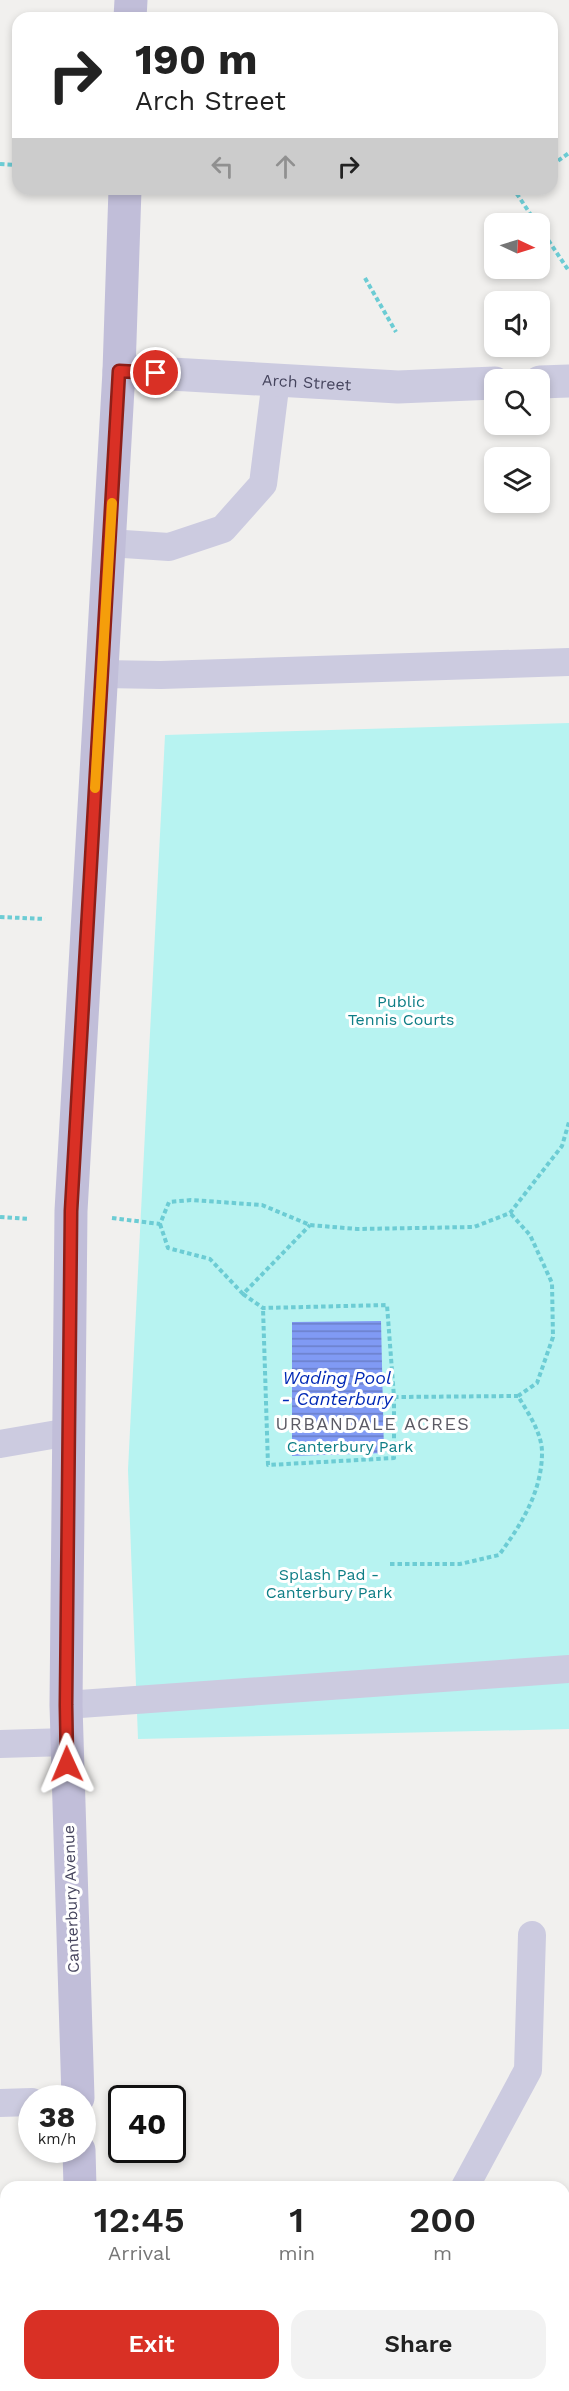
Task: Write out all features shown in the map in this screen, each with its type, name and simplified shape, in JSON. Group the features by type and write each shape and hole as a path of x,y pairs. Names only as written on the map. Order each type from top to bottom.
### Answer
{"street":[{"name":"Canterbury Avenue","path":"78,2085 66,1705 71,1211 119,371 125,195"},
{"name":"Arch Street","path":"119,371 398,387 484,384"},
{"path":"550,382 569,381"},
{"path":"79,2163 80,2181"}],"lane":[{"path":"109,543 169,547 223,529 263,484 276,380"},
{"path":"102,674 161,675 569,662"},
{"path":"0,1444 69,1432"},
{"path":"66,1705 569,1669"},
{"path":"0,1744 67,1742"},
{"path":"468,2181 528,2070 532,1935"},
{"path":"0,2103 18,2102"}],"path":[{"path":"517,195 529,213"},
{"path":"550,243 569,272"},
{"path":"365,278 396,332"},
{"path":"264,1308 268,1465 394,1458 394,1397 387,1305 264,1308 243,1294 210,1259 168,1248 160,1224 169,1202 191,1200 262,1205 310,1225 357,1228 474,1227 510,1213 562,1146 569,1122"},
{"path":"71,1211 160,1224"},
{"path":"394,1397 518,1396 537,1383 553,1337 552,1283 530,1235 510,1213"},
{"path":"243,1294 310,1225"},
{"path":"390,1564 460,1564 499,1555 520,1526 535,1495 543,1453 534,1421 518,1396"}],"green space":[{"name":"Canterbury Park","path":"569,723 569,1729 138,1739 128,1470 165,735"}],"water":[{"name":"Wading Pool - Canterbury","path":"381,1321 384,1453 292,1456 292,1322"}],"slow traffic":[{"path":"95,788 112,503"}],"district":[{"name":"URBANDALE ACRES","path":"373,1423"}],"route":[{"path":"67,1764 71,1211 119,371 156,373"}],"park label":[{"name":"Public Tennis Courts","path":"401,1010"},
{"name":"Splash Pad - Canterbury Park","path":"329,1583"}]}
